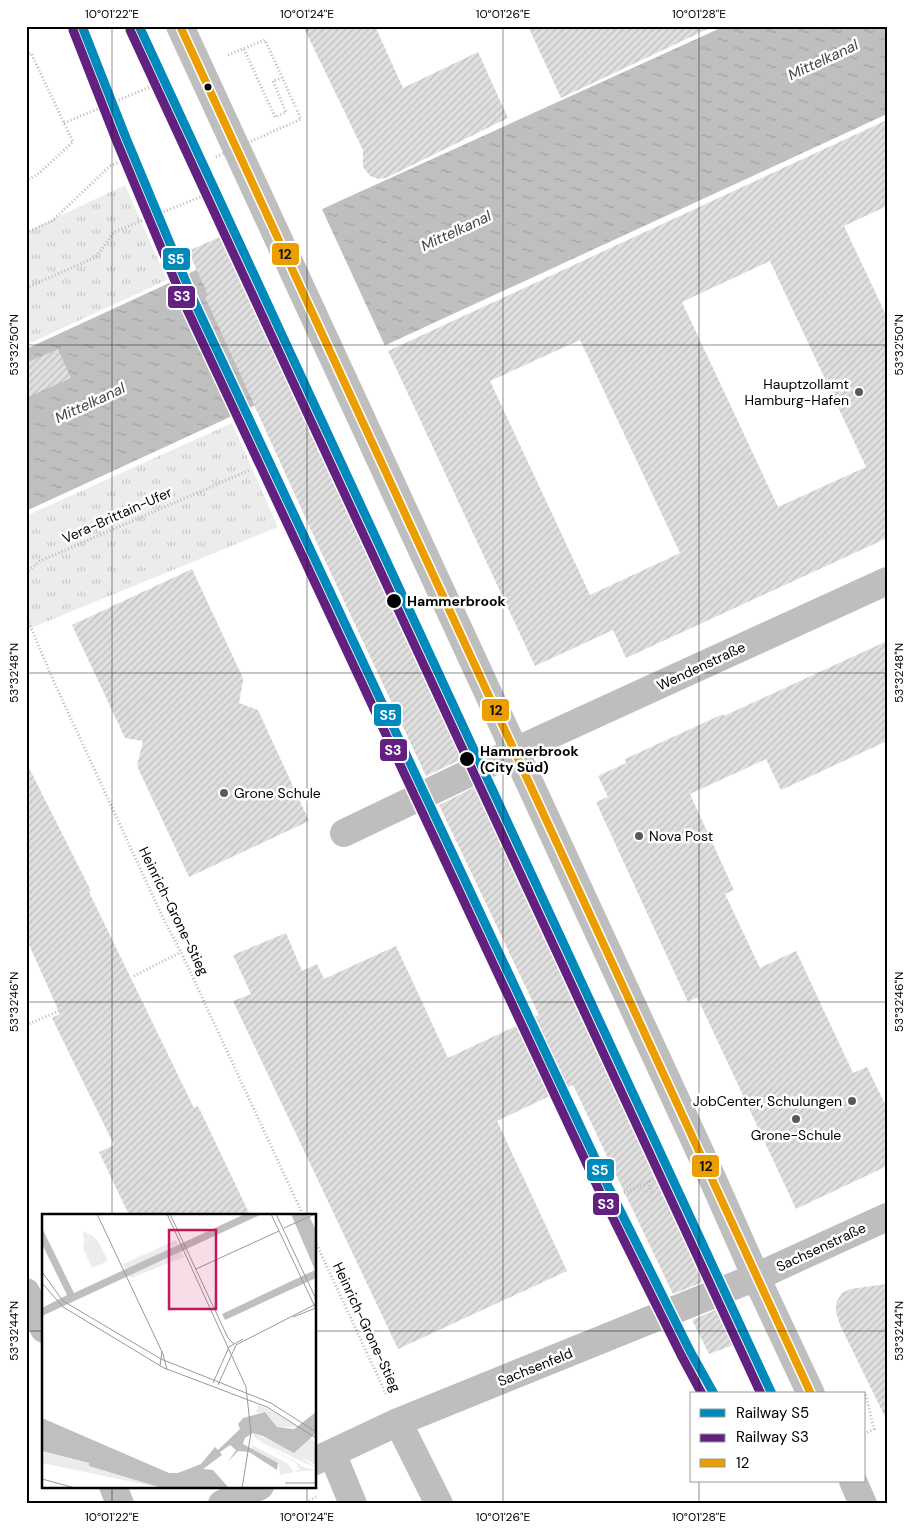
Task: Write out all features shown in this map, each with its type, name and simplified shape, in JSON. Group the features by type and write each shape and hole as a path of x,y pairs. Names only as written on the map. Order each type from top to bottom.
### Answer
{"street":[{"path":"180,26 714,1180 756,1277 810,1392"},
{"name":"Wendenstraße","path":"344,833 515,751 887,581"},
{"name":"Sachsenstraße","path":"756,1277 887,1217"},
{"name":"Sachsenfeld","path":"323,1457 398,1422 756,1277"},
{"path":"26,1292 42,1325"},
{"path":"398,1422 439,1504"},
{"path":"323,1457 353,1504"},
{"path":"853,1482 863,1504"},
{"path":"114,1488 120,1504"},
{"path":"222,1504 256,1488"}],"path":[{"path":"64,122 265,40 301,119 216,157"},
{"path":"244,49 275,117 286,112 273,81 282,78"},
{"path":"26,55 31,53 73,142 37,175 26,180"},
{"path":"26,233 52,221 110,166 125,159 105,106"},
{"path":"26,288 96,257 114,232 250,177"},
{"name":"Vera-Brittain-Ufer","path":"26,573 40,562 250,470"},
{"name":"Heinrich-Grone-Stieg","path":"26,616 62,699 163,918 182,952 303,1214"},
{"path":"134,976 182,952"},
{"path":"26,1025 59,1011"},
{"path":"624,1193 662,1176"},
{"path":"648,1182 653,1194"},
{"name":"Heinrich-Grone-Stieg","path":"316,1243 398,1422"},
{"path":"866,1396 874,1429 866,1433"}],"green space":[{"path":"125,185 167,280 26,345 26,232"},
{"path":"232,423 278,527 26,630 26,516"}],"water":[{"name":"Mittelkanal","path":"725,26 887,26 887,114 26,511 26,349 333,204"}],"pier":[{"path":"321,207 386,348 307,385 243,245"}],"building":[{"path":"303,26 375,26 403,88 478,52 508,118 386,178 378,179 370,176 363,167 363,150"},
{"path":"528,26 714,26 561,98"},
{"path":"887,120 887,206 844,226 887,317 887,538 626,658 613,630 535,666 388,351","holes":["770,261 866,467 778,507 682,302","580,340 680,553 590,595 490,381"]},
{"path":"220,237 240,281 243,279 466,757 426,776 205,297 208,295 188,251"},
{"path":"58,349 71,378 26,398 26,363"},
{"path":"192,569 242,676 243,681 239,703 258,710 309,821 189,877 137,766 143,741 125,738 72,625"},
{"path":"887,641 887,741 781,790 766,759 690,794 734,890 725,894 760,968 796,951 853,1073 867,1067 887,1108 887,1166 796,1209 697,997 688,1002 596,802 608,797 598,776 626,763 625,759"},
{"path":"26,762 91,891 89,892 194,1108 198,1106 250,1214 129,1214 99,1152 114,1145 52,1018 60,1014 26,938"},
{"path":"479,785 710,1279 673,1294 573,1085 497,1121 567,1271 398,1349 233,1001 251,994 233,955 286,933 302,971 317,964 324,979 396,946 448,1058 539,1015 439,805"},
{"path":"887,1284 887,1421 840,1325 836,1312 836,1303 842,1293 850,1289"},
{"path":"720,1308 736,1344 709,1354 692,1320"}],"rail line":[{"name":"S5","path":"82,26 194,301 608,1186 690,1351 713,1392"},
{"name":"S5","path":"139,26 771,1392"},
{"name":"S3","path":"73,30 185,305 599,1190 701,1392"},
{"name":"S3","path":"130,30 760,1392"}],"transit line":[{"name":"12","path":"180,26 810,1392"}],"place":[{"name":"Hauptzollamt Hamburg-Hafen","path":"859,392"},
{"name":"Hammerbrook","path":"394,601"},
{"name":"Hammerbrook (City Süd)","path":"467,759"},
{"name":"Grone Schule","path":"224,793"},
{"name":"Nova Post","path":"639,836"},
{"name":"JobCenter, Schulungen","path":"852,1101"},
{"name":"Grone-Schule","path":"796,1119"}]}
